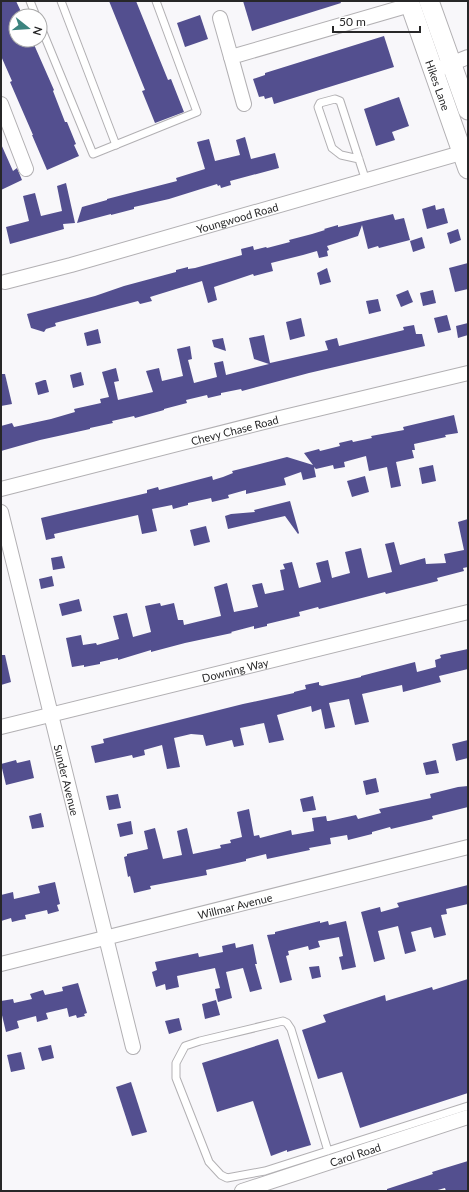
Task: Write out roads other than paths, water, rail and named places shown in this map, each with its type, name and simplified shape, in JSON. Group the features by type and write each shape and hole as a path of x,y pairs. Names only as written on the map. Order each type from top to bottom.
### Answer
{"main road":[{"name":"Hikes Lane","path":"429,1 460,60 468,110"},
{"name":"Hikes Lane","path":"409,3 466,157"}],"street":[{"path":"231,58 409,3"},
{"path":"220,18 244,104"},
{"path":"434,70 460,60"},
{"path":"1,104 26,169"},
{"name":"Youngwood Road","path":"5,282 71,265 366,181 466,157"},
{"name":"Chevy Chase Road","path":"1,489 280,418 468,373"},
{"name":"Sunder Avenue","path":"1,512 52,714 133,1048"},
{"name":"Downing Way","path":"1,727 468,612"},
{"name":"Willmar Avenue","path":"1,964 468,847"},
{"name":"Carol Road","path":"242,1191 468,1117"}],"lane":[{"path":"61,1 116,145"},
{"path":"48,44 93,154 116,145 196,112 156,1"},
{"path":"359,159 341,155 332,148 318,107 320,103 335,99 340,101 359,159 366,181"},
{"path":"328,1151 291,1029 287,1023 284,1021 185,1046 176,1063 176,1078 210,1162 221,1175 227,1178 253,1174 328,1151 468,1106"}]}
